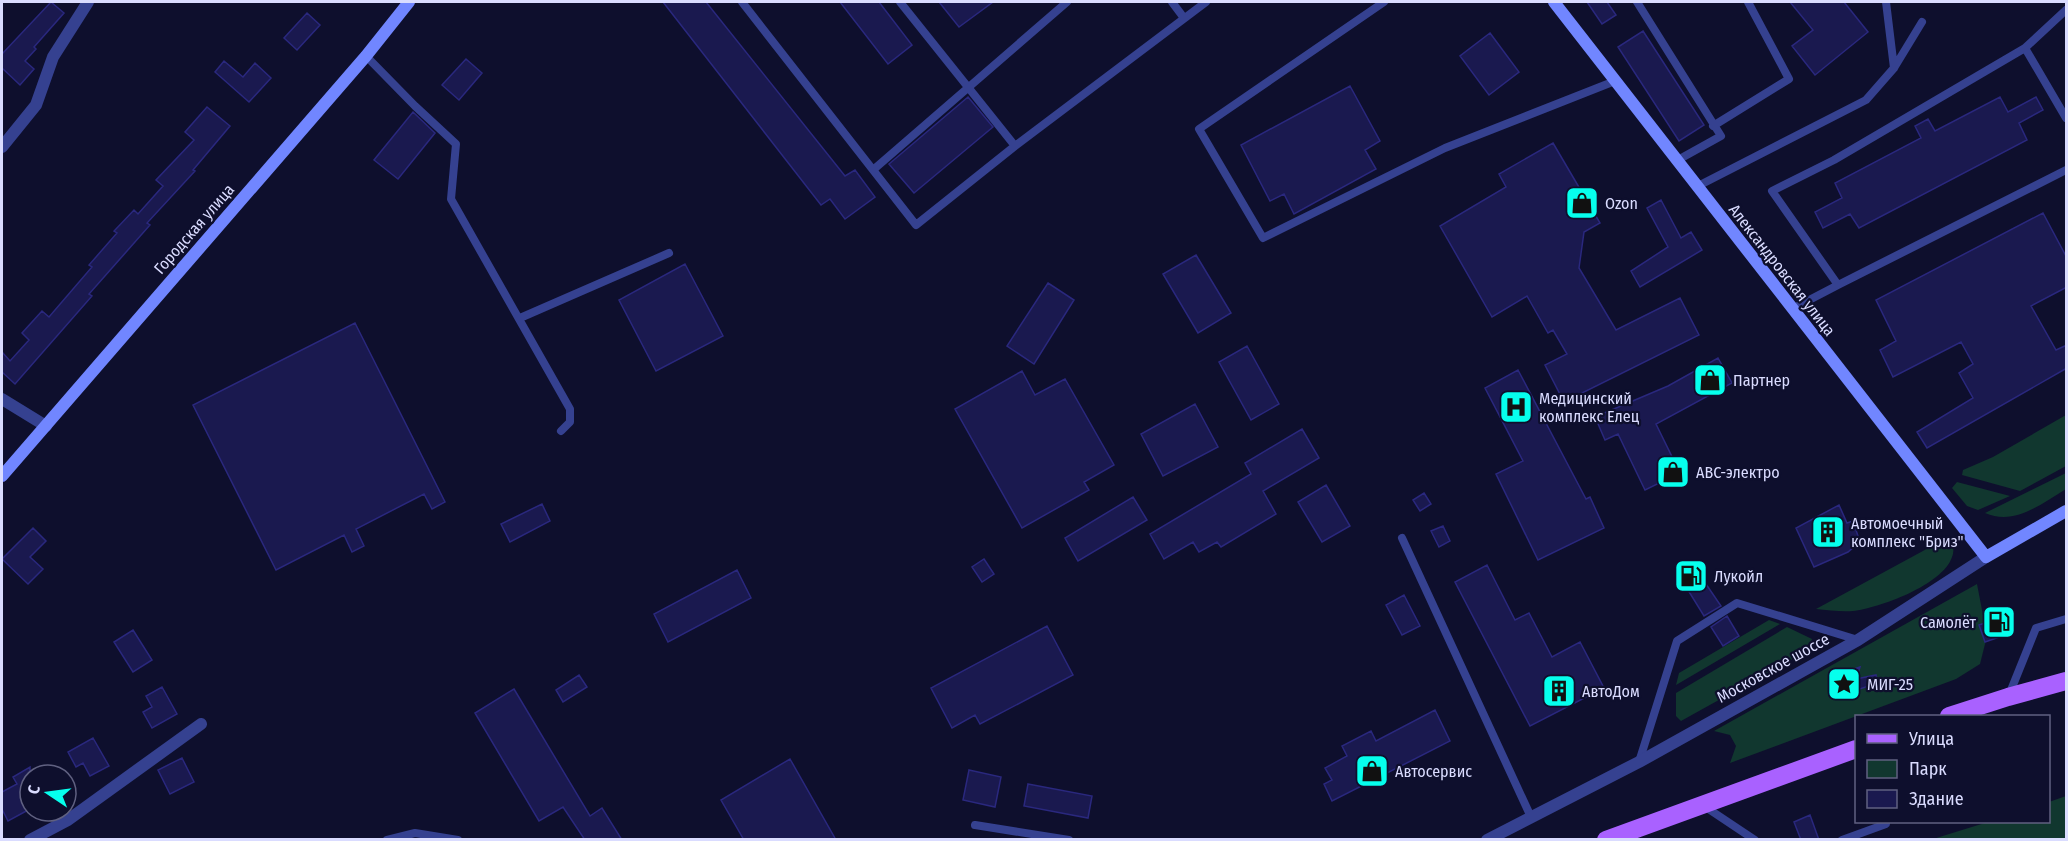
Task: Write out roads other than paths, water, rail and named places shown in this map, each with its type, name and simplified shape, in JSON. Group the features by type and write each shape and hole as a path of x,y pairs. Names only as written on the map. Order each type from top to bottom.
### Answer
{"main road":[{"path":"1955,715 2008,697 2067,681"},
{"path":"1606,840 1855,749"}],"street":[{"path":"2,147 36,105 53,57 88,2"},
{"name":"Городская улица","path":"2,476 366,56 409,2"},
{"name":"Александровская улица","path":"1554,2 1986,557"},
{"path":"2,399 46,426"},
{"name":"Московское шоссе","path":"1487,840 1639,762 1858,640 1986,557 2067,511"},
{"path":"30,840 68,820 201,724"}],"lane":[{"path":"742,2 916,225 1015,146 1206,2"},
{"path":"900,2 1015,146"},
{"path":"873,170 1067,2"},
{"path":"1172,2 1184,18"},
{"path":"1384,2 1199,129 1263,238 1445,148 1615,81"},
{"path":"1637,2 1721,136 1676,161"},
{"path":"1713,126 1790,79 1748,2"},
{"path":"1886,2 1894,68"},
{"path":"1838,285 1772,191 1834,160 2025,48 2067,10"},
{"path":"1696,187 1866,100 1894,68 1922,21"},
{"path":"2025,48 2067,118"},
{"path":"366,56 456,144 451,199 570,409 570,422 561,431"},
{"path":"1792,309 2067,170"},
{"path":"520,318 669,253"},
{"path":"1402,538 1531,818"},
{"path":"1639,762 1677,641 1737,603 1858,640"},
{"path":"2008,697 2036,628 2067,619"},
{"path":"1700,804 1755,840"},
{"path":"1842,840 1886,823"},
{"path":"975,825 1069,840"},
{"path":"387,840 415,833 458,840"}],"place":[{"name":"Ozon","path":"1582,203"},
{"name":"Партнер","path":"1710,380"},
{"name":"Медицинский комплекс Елец","path":"1516,407"},
{"name":"АВС-электро","path":"1673,472"},
{"name":"Автомоечный комплекс \"Бриз\"","path":"1828,532"},
{"name":"Лукойл","path":"1691,576"},
{"name":"Самолёт","path":"1999,622"},
{"name":"МИГ-25","path":"1844,684"},
{"name":"АвтоДом","path":"1559,691"},
{"name":"Автосервис","path":"1372,771"}]}
